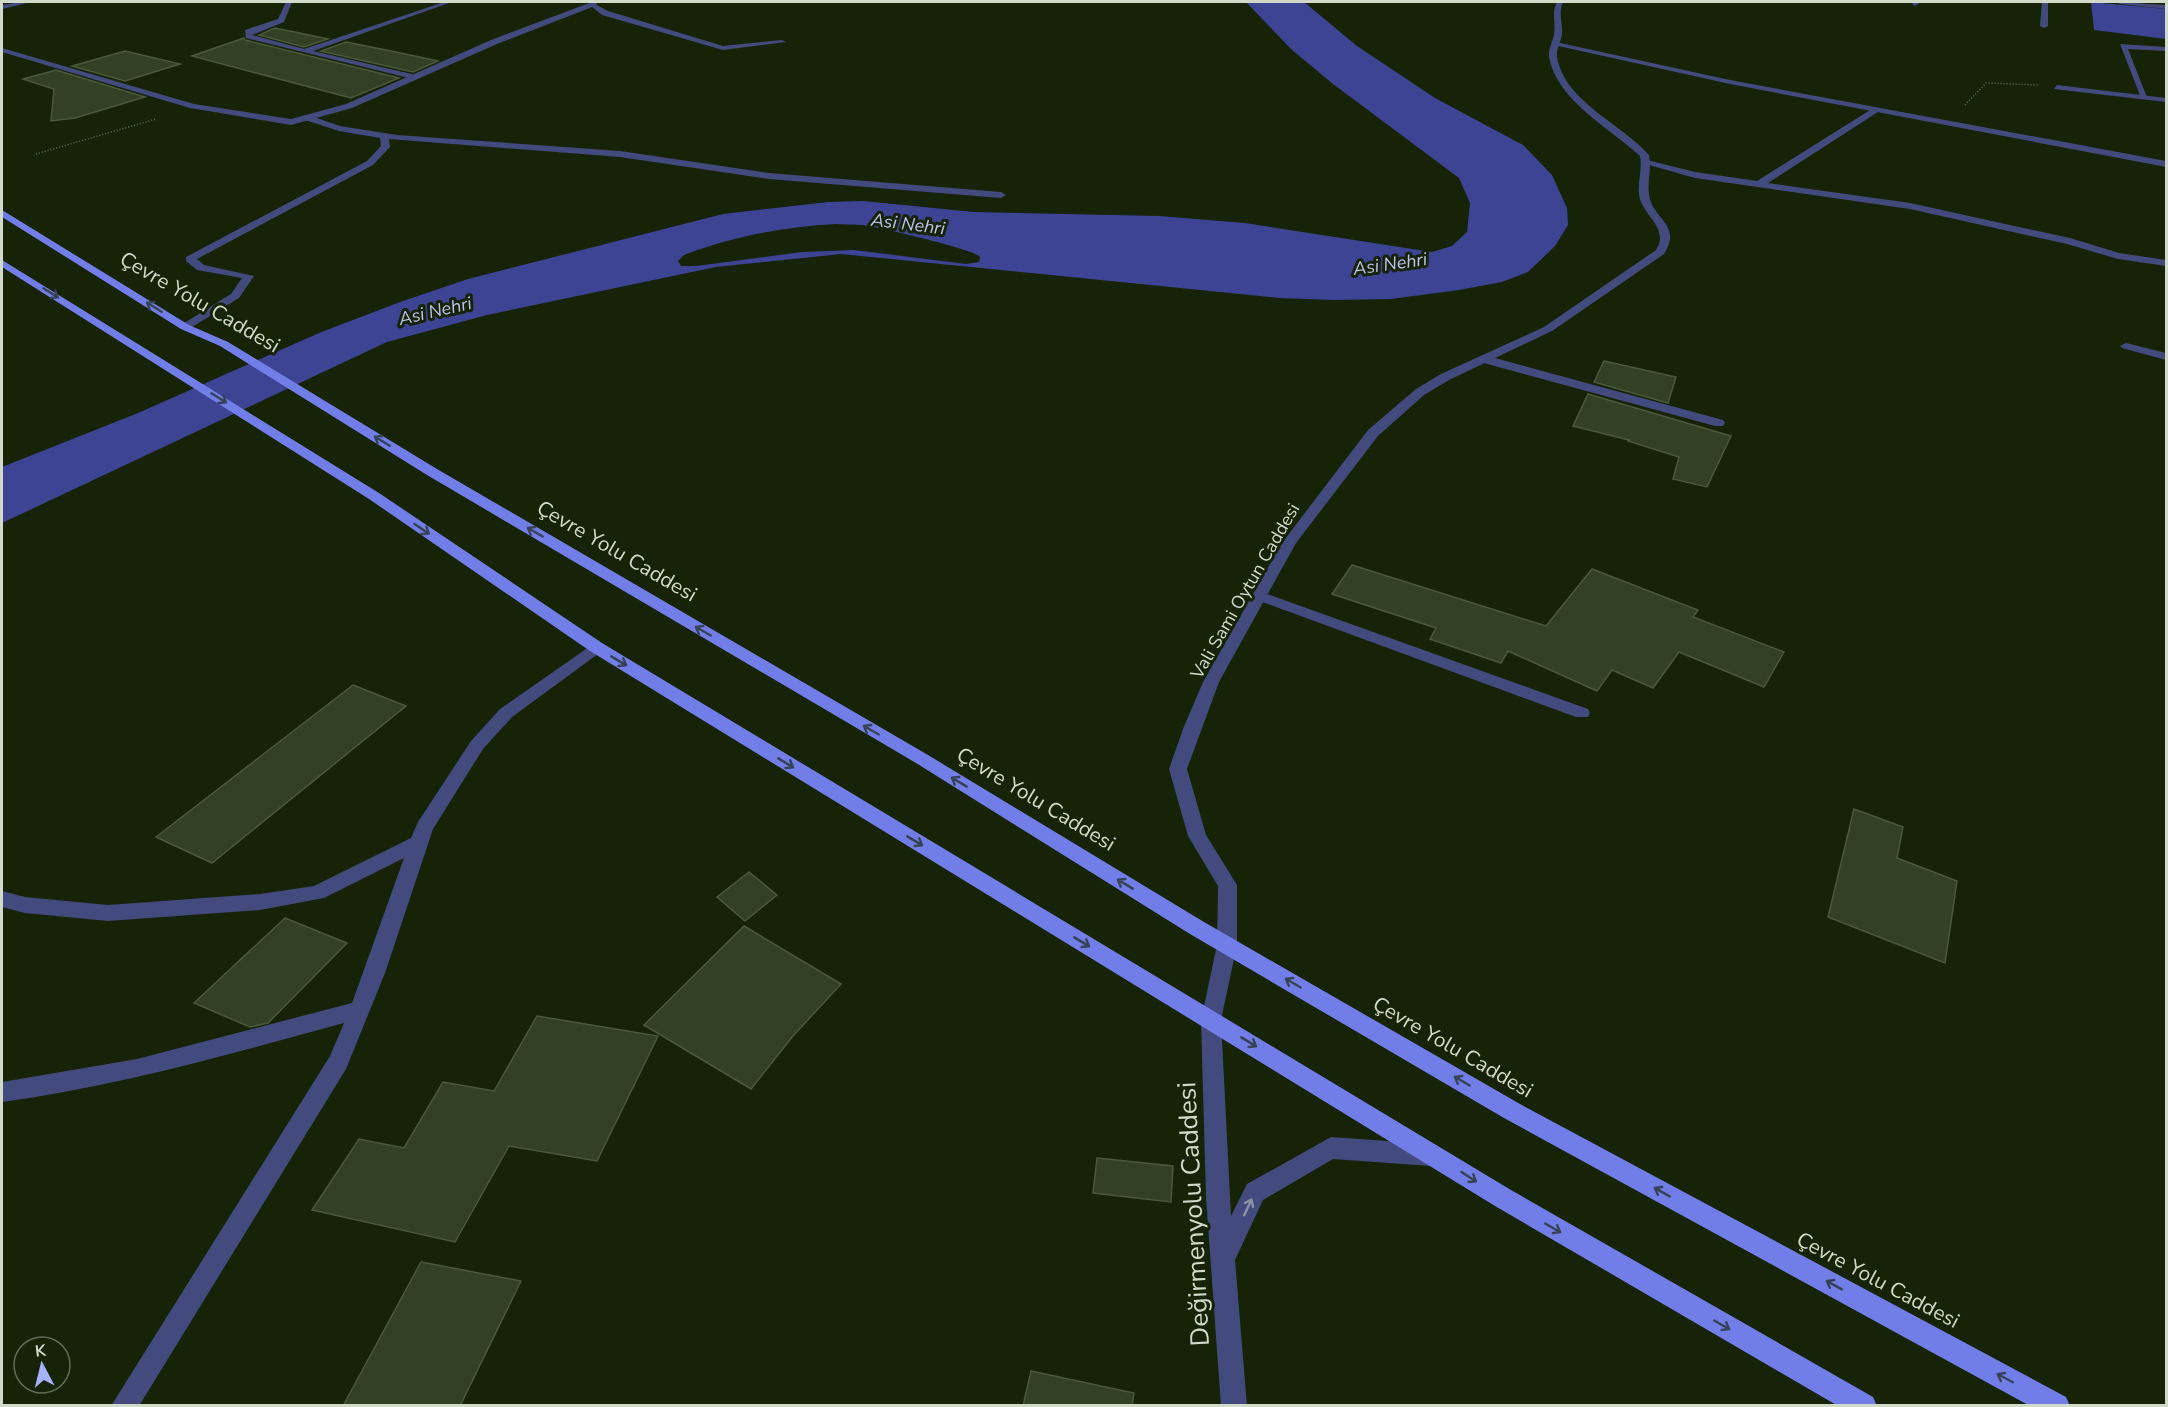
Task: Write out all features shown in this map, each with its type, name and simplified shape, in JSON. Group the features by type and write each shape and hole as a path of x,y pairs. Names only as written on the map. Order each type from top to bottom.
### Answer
{"highway":[{"name":"Çevre Yolu Caddesi","path":"2,213 185,327 224,344 432,472 921,759 1227,945 1512,1111 2057,1406"},
{"path":"2,263 374,496 596,647 1503,1198 1864,1406"}],"street":[{"path":"2,7 28,2"},
{"path":"290,2 281,20 248,32 249,36 412,77"},
{"path":"304,51 449,2"},
{"path":"1560,2 1556,11 1558,34 1554,43 1555,64 1567,86 1635,146 1647,163 1695,175 1910,206 2070,240 2118,256 2166,263"},
{"path":"2044,26 2045,2"},
{"path":"2120,2 2166,7"},
{"path":"2,50 111,80 193,106 291,122 349,106 412,77 594,3 605,13 723,48 782,42"},
{"path":"1554,43 1730,82 1780,89 1875,110 1950,121 2166,164"},
{"path":"2145,98 2123,46 2166,50"},
{"path":"2057,87 2166,100"},
{"path":"1759,184 1875,110"},
{"path":"308,118 339,128 384,136 620,154 769,176 1001,195"},
{"path":"185,327 235,296 249,276 201,268 190,259 370,163 386,147 384,136"},
{"name":"Vali Sami Oytun Caddesi","path":"1211,1020 1227,945 1228,885 1197,836 1178,769 1211,682 1289,543 1316,505 1373,434 1420,392 1548,329 1660,252 1666,244 1667,235 1643,194 1647,163"},
{"path":"2126,346 2166,357"},
{"path":"1484,359 1719,423"},
{"path":"1259,596 1582,713"},
{"path":"124,1406 338,1062 375,973 424,827 484,737 506,713 596,647"},
{"path":"2,899 24,905 108,913 260,902 318,893 419,842"},
{"path":"2,1092 42,1088 151,1064 360,1010"},
{"name":"Değirmenyolu Caddesi","path":"1211,1020 1223,1260 1234,1406"},
{"path":"1223,1260 1255,1192 1331,1148 1437,1156"}],"path":[{"path":"1950,121 1986,83 2006,82 2057,87"},
{"path":"36,154 193,106"}],"water":[{"name":"Asi Nehri","path":"1246,2 1304,2 1357,46 1435,98 1523,145 1552,175 1567,208 1568,225 1555,246 1528,272 1502,282 1391,299 1279,298 841,254 716,267 487,315 387,342 2,523 2,467 138,413 319,333 400,302 468,279 723,214 828,202 863,201 974,212 1159,216 1245,223 1432,252 1452,246 1467,232 1470,203 1459,178 1333,84 1291,49","holes":["836,224 869,226 946,244 974,253 980,257 979,262 966,264 854,250 802,252 696,266 681,266 678,261 684,255 740,238 797,227"]},
{"path":"2091,2 2166,9 2166,39 2094,30"}],"building":[{"path":"275,28 328,39 304,47 259,35"},
{"path":"244,38 399,78 351,98 192,56"},
{"path":"346,42 438,61 413,72 321,51"},
{"path":"125,51 180,64 125,81 72,66"},
{"path":"56,70 145,97 75,118 51,121 54,89 23,79"},
{"path":"1604,361 1676,377 1668,403 1594,382"},
{"path":"1588,394 1731,436 1707,487 1673,479 1679,457 1629,440 1573,426"},
{"path":"1352,565 1546,626 1592,569 1698,610 1693,617 1784,652 1764,687 1679,652 1653,688 1612,670 1597,691 1508,651 1501,663 1430,639 1436,628 1332,594"},
{"path":"353,685 406,706 212,863 156,837"},
{"path":"1854,809 1903,827 1897,858 1957,881 1945,963 1828,917"},
{"path":"749,872 777,895 745,921 717,897"},
{"path":"285,918 347,943 268,1023 250,1027 194,1003"},
{"path":"744,926 841,984 793,1036 751,1089 644,1025"},
{"path":"537,1016 658,1036 597,1161 509,1146 455,1242 312,1210 359,1139 404,1148 443,1082 494,1091"},
{"path":"1097,1158 1173,1166 1171,1202 1093,1193"},
{"path":"421,1262 521,1281 460,1406 343,1406"},
{"path":"1031,1371 1134,1393 1132,1406 1023,1406"}]}
